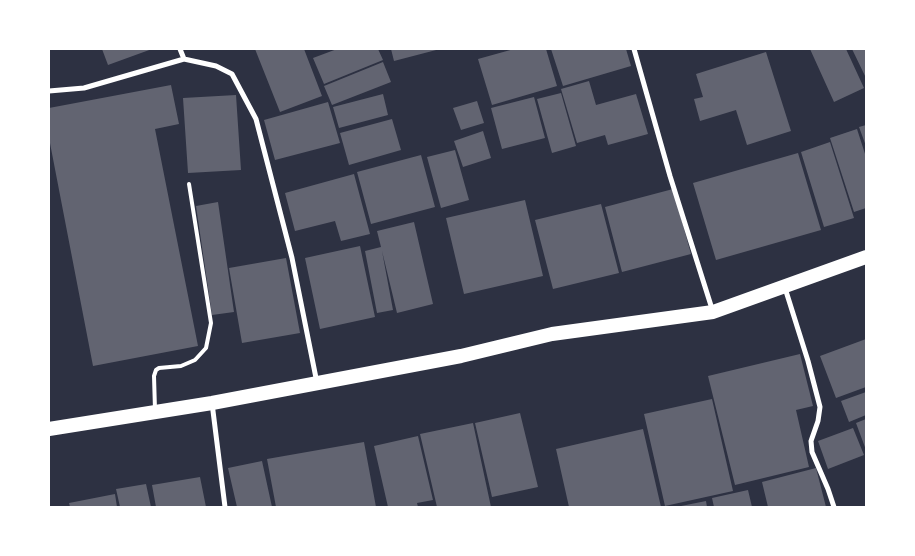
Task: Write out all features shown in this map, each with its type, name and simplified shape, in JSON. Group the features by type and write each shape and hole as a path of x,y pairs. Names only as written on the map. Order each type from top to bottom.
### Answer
{"highway":[{"path":"49,430 212,403 461,356 552,334 713,312 866,257"}],"street":[{"path":"180,49 184,58"},
{"path":"634,49 670,176 713,312"},
{"path":"49,91 84,88 184,58 216,66 232,74 256,119 292,258 318,383"},
{"path":"784,287 808,361 820,407 811,441 812,452 834,507"},
{"path":"212,403 225,507"}],"lane":[{"path":"155,412 154,376 156,370 159,368 181,366 195,360 206,348 211,323 189,184"}],"building":[{"path":"102,49 152,49 108,65"},
{"path":"255,49 304,49 322,96 280,112"},
{"path":"337,49 378,49 383,60 324,84 313,58"},
{"path":"391,49 440,49 394,61"},
{"path":"514,49 546,49 557,86 492,105 478,59"},
{"path":"551,49 626,49 631,66 563,86"},
{"path":"810,49 846,49 864,88 834,102"},
{"path":"852,49 866,49 866,78"},
{"path":"766,52 791,131 747,145 736,110 700,121 694,99 703,97 696,74"},
{"path":"383,62 391,82 332,105 324,86"},
{"path":"589,81 596,105 636,94 648,134 608,145 605,135 577,143 561,89"},
{"path":"171,85 179,124 155,129 198,346 93,366 49,138 49,108"},
{"path":"561,93 576,146 552,153 537,99"},
{"path":"383,94 388,115 339,128 333,107"},
{"path":"236,95 241,170 188,173 183,98"},
{"path":"534,97 545,138 502,149 491,108"},
{"path":"477,101 484,123 461,130 453,108"},
{"path":"328,102 340,143 275,160 264,120"},
{"path":"392,119 401,150 349,165 340,133"},
{"path":"866,125 866,146 859,127"},
{"path":"857,129 866,157 866,208 854,212 830,138"},
{"path":"483,131 491,158 463,167 454,141"},
{"path":"830,142 854,218 824,227 801,152"},
{"path":"455,150 469,200 441,208 427,157"},
{"path":"798,153 821,230 716,260 693,183"},
{"path":"421,155 435,207 371,224 357,172"},
{"path":"354,174 370,234 341,241 335,221 295,231 285,193"},
{"path":"673,189 691,254 622,272 605,207"},
{"path":"525,200 543,276 464,294 446,218"},
{"path":"218,202 234,312 212,315 196,206"},
{"path":"601,204 619,273 553,289 535,220"},
{"path":"414,222 433,304 397,313 382,251 393,310 377,313 365,251 381,247 377,231"},
{"path":"360,246 375,317 320,329 305,258"},
{"path":"286,258 300,333 242,343 229,268"},
{"path":"866,339 866,387 836,398 820,356"},
{"path":"800,354 813,406 796,410 809,467 735,485 708,376"},
{"path":"866,392 866,415 849,422 841,401"},
{"path":"712,399 733,491 665,506 644,414"},
{"path":"520,413 538,487 492,497 475,423"},
{"path":"866,419 866,450 856,423"},
{"path":"473,423 491,507 437,507 420,434"},
{"path":"853,428 864,455 828,469 818,441"},
{"path":"643,429 661,507 569,507 556,449"},
{"path":"418,436 433,500 417,503 418,507 388,507 374,446"},
{"path":"364,442 376,507 276,507 267,459"},
{"path":"262,461 272,507 237,507 228,468"},
{"path":"816,468 826,507 768,507 762,482"},
{"path":"200,477 206,507 156,507 152,485"},
{"path":"146,484 151,507 120,507 116,489"},
{"path":"748,490 752,507 714,507 712,498"},
{"path":"115,494 117,507 70,507 69,503"},
{"path":"706,501 707,507 681,507 681,506"}]}
